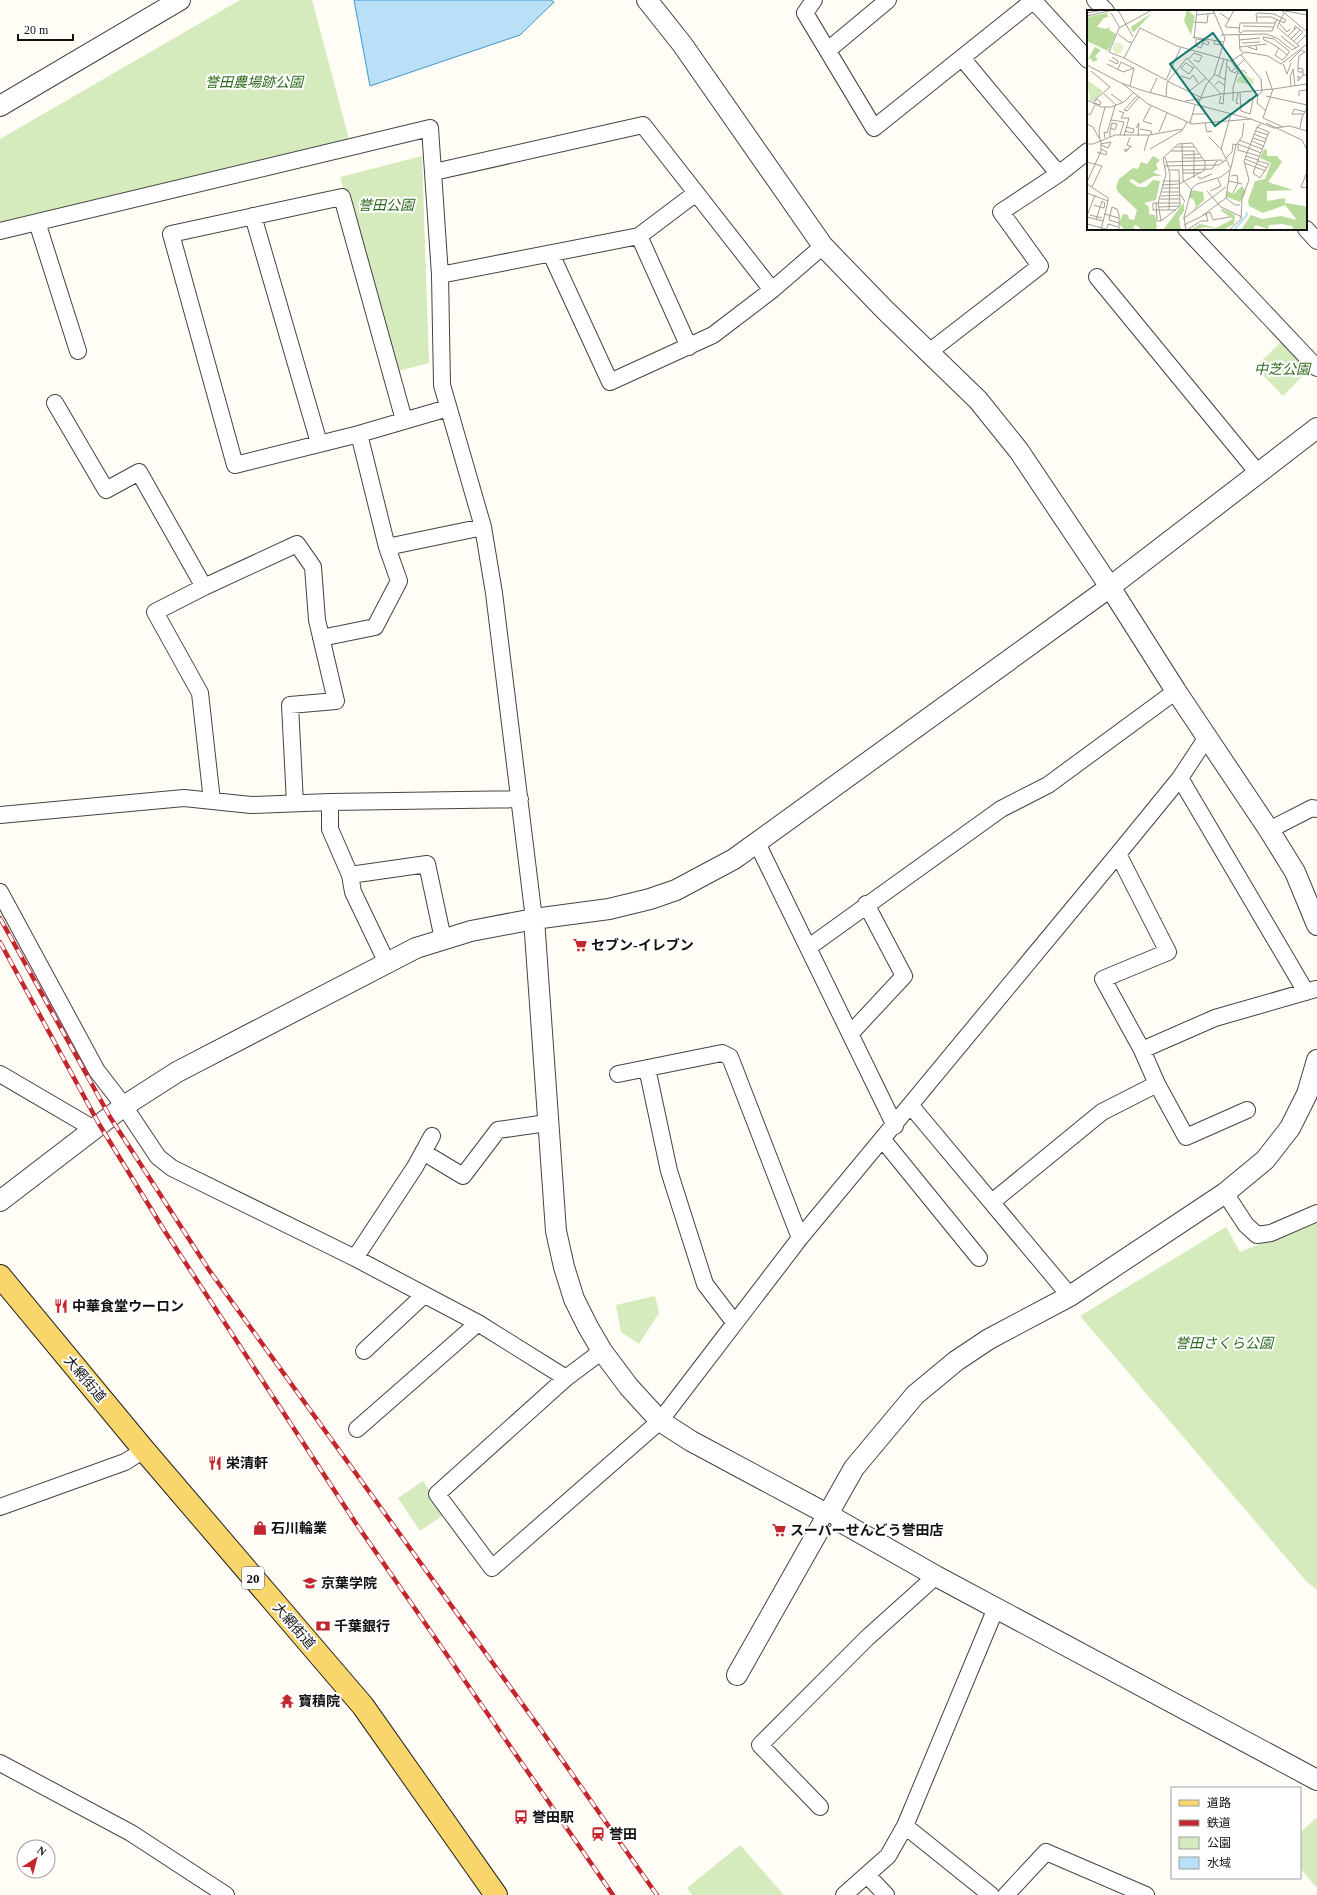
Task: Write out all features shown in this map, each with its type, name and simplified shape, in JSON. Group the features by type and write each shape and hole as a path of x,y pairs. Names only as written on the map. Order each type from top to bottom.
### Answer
{"main road":[{"name":"大網街道","path":"0,1276 144,1450 363,1706 496,1895"}],"street":[{"path":"0,106 180,0"},
{"path":"647,0 682,44 823,246 978,400 1020,451 1110,587 1176,691 1270,830 1295,872 1317,925"},
{"path":"814,0 805,13 874,128 1034,0 1087,59"},
{"path":"828,50 888,0"},
{"path":"1095,0 1105,10"},
{"path":"962,58 1052,166 1060,173"},
{"path":"434,172 643,125 772,290"},
{"path":"0,231 430,128 440,275 442,384 483,527 494,593 534,919 547,1124 556,1231 564,1267 574,1299 602,1351 629,1387 660,1421 691,1441 827,1514 936,1576 1317,1780"},
{"path":"929,352 1040,266 1001,212 1060,173 1087,152"},
{"path":"440,275 639,236 696,193"},
{"path":"404,420 342,197 172,234 235,464 359,434 448,408"},
{"path":"253,216 319,443"},
{"path":"37,222 78,351"},
{"path":"1187,230 1317,368"},
{"path":"1307,230 1317,241"},
{"path":"639,236 689,348"},
{"path":"551,254 610,382 689,348 713,335 772,290 823,246"},
{"path":"1097,277 1258,473"},
{"path":"55,403 106,490 139,472 204,587"},
{"path":"0,1201 124,1106 177,1072 416,948 471,931 534,919 609,909 650,899 676,890 734,859 1110,587 1317,428"},
{"path":"321,638 375,627 399,581 387,547 359,434"},
{"path":"387,547 483,527"},
{"path":"212,801 200,693 155,612 204,587 297,544 313,567 317,620 336,701 290,705 295,803"},
{"path":"809,947 866,904 1001,809 1048,785 1176,691"},
{"path":"602,1351 566,1378 437,1494 492,1568 660,1421 734,1322 800,1238 883,1140 1180,778 1207,737"},
{"path":"1142,1050 1215,1018 1312,990 1180,778"},
{"path":"0,815 184,798 251,805 330,802 520,799"},
{"path":"330,802 330,829 350,875 353,892 387,963"},
{"path":"1270,830 1312,808 1317,809"},
{"path":"757,843 809,947 894,1126"},
{"path":"1118,854 1168,952 1103,980 1142,1050 1157,1084 1186,1137 1247,1110"},
{"path":"350,875 427,864 443,939"},
{"path":"0,892 97,1071 124,1106 158,1157 172,1168 355,1258 423,1296 478,1323 566,1378"},
{"path":"850,1034 904,976 866,904"},
{"path":"618,1074 722,1053 730,1057 800,1238"},
{"path":"737,1675 854,1468 915,1395 956,1361 989,1339 1070,1296 1225,1194 1265,1160 1290,1128 1307,1094 1317,1060"},
{"path":"647,1068 669,1171 705,1284 734,1322"},
{"path":"0,1074 94,1130"},
{"path":"992,1202 1102,1112 1157,1084"},
{"path":"911,1106 1070,1296"},
{"path":"423,1152 463,1176 498,1130 547,1124"},
{"path":"355,1258 432,1136"},
{"path":"883,1140 978,1258"},
{"path":"1225,1194 1246,1225 1258,1235 1271,1233 1317,1213"},
{"path":"364,1351 423,1296"},
{"path":"357,1429 478,1323"},
{"path":"0,1507 125,1462 144,1450"},
{"path":"820,1807 760,1746 867,1638 936,1576"},
{"path":"844,1895 888,1856 905,1826 996,1608"},
{"path":"0,1763 131,1833 226,1895"},
{"path":"905,1826 991,1895"},
{"path":"1006,1895 1046,1852 1146,1895"},
{"path":"867,1875 886,1895"}],"green space":[{"name":"誉田農場跡公園","path":"240,0 312,0 349,139 0,225 0,139"},
{"name":"誉田公園","path":"422,156 429,363 394,372 340,177"},
{"name":"中芝公園","path":"1281,342 1309,370 1283,396 1255,367"},
{"name":"誉田さくら公園","path":"1317,1221 1317,1590 1307,1582 1080,1316 1226,1227 1240,1252"},
{"path":"655,1296 659,1313 639,1344 621,1332 616,1305"},
{"path":"423,1481 445,1514 420,1531 398,1498"},
{"path":"1317,1817 1317,1888 1301,1869 1301,1832"},
{"path":"740,1845 784,1895 692,1895 687,1888"}],"water":[{"path":"354,0 551,0 554,2 520,35 370,86"}],"railway":[{"path":"0,918 110,1117 209,1270 539,1727 657,1895"},
{"path":"0,942 99,1124 164,1230 355,1522 613,1895"}],"place":[{"name":"セブン-イレブン","path":"580,945"},
{"name":"中華食堂ウーロン","path":"61,1306"},
{"name":"栄清軒","path":"215,1463"},
{"name":"石川輪業","path":"260,1528"},
{"name":"スーパーせんどう誉田店","path":"779,1530"},
{"name":"京葉学院","path":"310,1583"},
{"name":"千葉銀行","path":"323,1626"},
{"name":"寶積院","path":"287,1701"},
{"name":"誉田駅","path":"521,1817"},
{"name":"誉田","path":"598,1834"}]}
